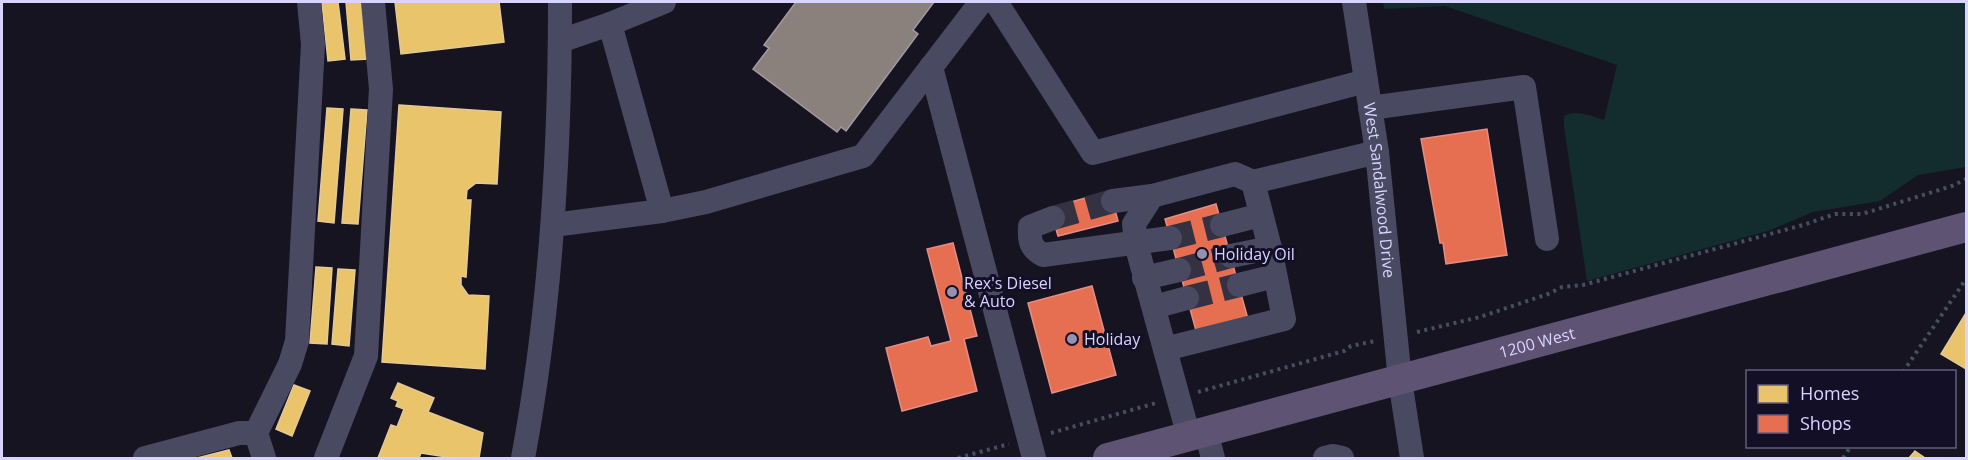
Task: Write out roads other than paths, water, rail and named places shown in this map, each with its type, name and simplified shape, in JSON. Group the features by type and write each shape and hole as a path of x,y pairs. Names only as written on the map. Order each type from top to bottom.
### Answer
{"main road":[{"name":"1200 West","path":"1108,459 1202,442 1400,380 1966,227"}],"street":[{"path":"264,459 256,433 291,364 297,341 313,44 309,2"},
{"path":"326,459 366,356 381,89 373,2"},
{"path":"523,459 538,364 553,225 559,129 560,2"},
{"path":"560,41 664,2"},
{"path":"553,225 662,212 706,202 863,156 981,2"},
{"path":"996,2 1093,153 1366,81"},
{"name":"West Sandalwood Drive","path":"1354,2 1377,152 1400,380 1412,459"},
{"path":"610,24 662,212"},
{"path":"931,67 1034,459"},
{"path":"1370,108 1524,87 1547,239"},
{"path":"1113,201 1152,196 1235,174 1253,182 1377,152"},
{"path":"1166,350 1284,319 1270,248 1253,182"},
{"path":"1152,196 1134,224 1136,244 1166,350 1202,442"},
{"path":"1222,225 1261,215"},
{"path":"1053,218 1030,227 1029,239 1033,249 1043,255 1170,238"},
{"path":"1231,256 1270,248"},
{"path":"1144,278 1179,270"},
{"path":"1239,285 1275,276"},
{"path":"1154,307 1187,298"},
{"path":"145,459 239,434 256,433"},
{"path":"1325,459 1333,456 1342,459"}],"tunnel":[{"path":"1053,218 1113,201"},
{"path":"1170,238 1222,225"},
{"path":"1179,270 1231,256"},
{"path":"1187,298 1239,285"}],"place":[{"name":"Holiday Oil","path":"1202,254"},
{"name":"Rex's Diesel & Auto","path":"952,292"},
{"name":"Holiday","path":"1072,339"}]}
